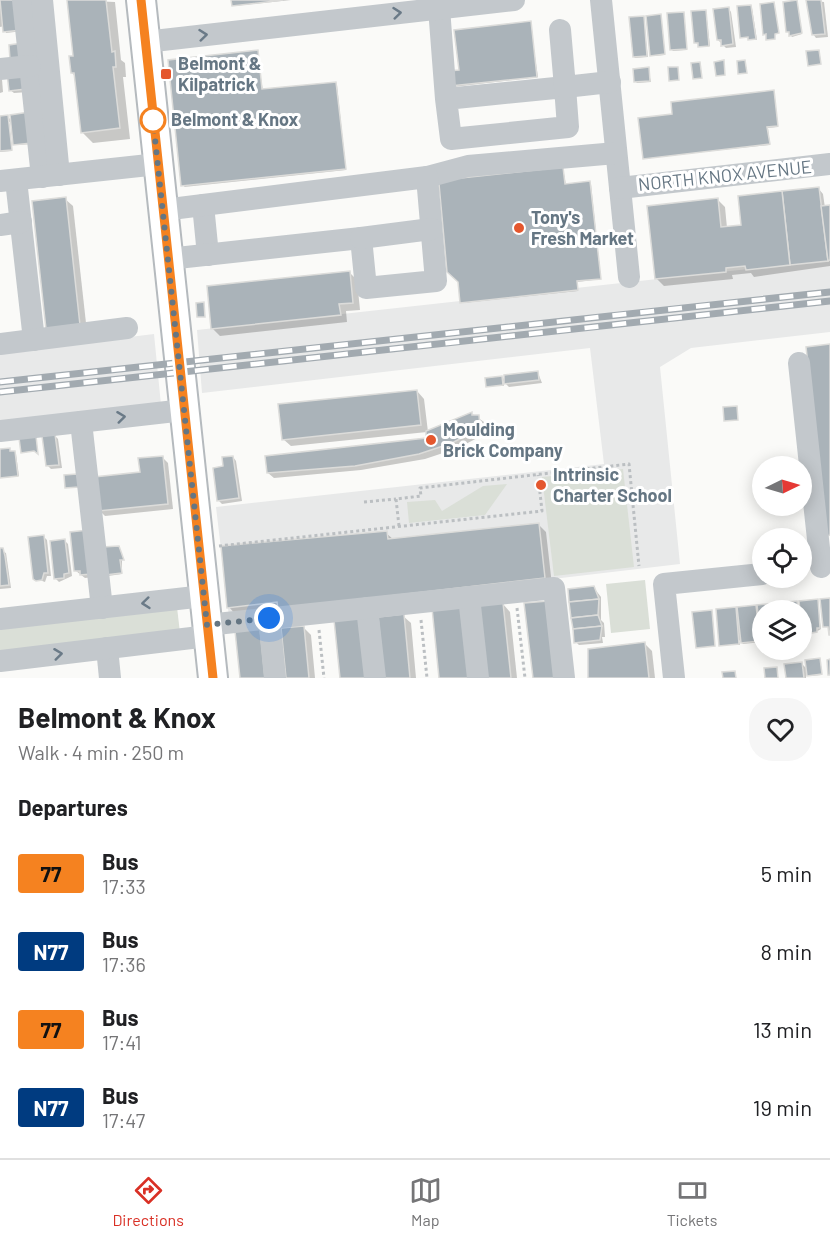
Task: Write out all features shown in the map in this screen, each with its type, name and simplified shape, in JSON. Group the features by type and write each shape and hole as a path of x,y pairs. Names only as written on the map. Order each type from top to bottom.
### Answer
{"main road":[{"path":"141,0 213,678"}],"street":[{"path":"23,0 30,66 50,176"},
{"path":"42,0 50,176"},
{"path":"145,42 514,0"},
{"path":"602,0 629,276"},
{"path":"439,9 451,139 568,127 560,30"},
{"path":"0,69 30,66"},
{"path":"446,99 609,82"},
{"path":"163,210 427,177 468,166 616,153"},
{"path":"34,340 11,223 8,180 158,164"},
{"name":"NORTH KNOX AVENUE","path":"620,188 830,164"},
{"path":"361,238 366,288 436,281 427,177"},
{"path":"203,205 208,255"},
{"path":"168,259 431,229"},
{"path":"0,344 127,328"},
{"path":"800,363 817,568"},
{"path":"0,431 184,410"},
{"path":"81,422 102,608"},
{"path":"674,678 664,584 752,575"},
{"path":"0,661 107,648 269,618 554,588 564,678"},
{"path":"0,619 204,596"},
{"path":"469,597 478,678"},
{"path":"367,608 375,678"},
{"path":"269,618 275,678"},
{"path":"107,648 110,678"}],"path":[{"path":"364,502 421,496 420,488 629,464 639,566"},
{"path":"217,546 542,511 538,475"},
{"path":"396,499 399,526"},
{"path":"515,592 525,678"},
{"path":"419,602 427,678"},
{"path":"317,613 324,678"}],"shaded area":[{"path":"830,260 830,332 691,348 660,367 680,564 229,617 216,507 604,464 590,348 202,393 197,330"},
{"path":"154,334 161,405 0,423 0,353"},
{"path":"623,469 634,567 554,576 542,477"},
{"path":"507,484 485,515 409,523 407,502 435,500 442,511 483,486"},
{"path":"645,580 650,629 611,633 606,584"},
{"path":"177,607 180,633 0,653 0,626"}],"building":[{"path":"0,0 19,0 22,30 3,32"},
{"path":"67,0 106,0 112,52 115,51 116,67 113,67 120,128 81,133 74,73 71,73 69,56 73,56"},
{"path":"231,0 283,0 232,6"},
{"path":"797,0 802,33 789,36 789,32 786,32 783,2"},
{"path":"806,0 821,0 825,34 812,35"},
{"path":"774,2 779,33 775,34 775,39 766,40 766,34 763,35 760,4"},
{"path":"751,5 756,39 748,40 748,37 740,38 737,6"},
{"path":"729,7 733,44 721,46 721,40 717,40 713,9"},
{"path":"706,10 709,46 698,47 698,43 694,43 691,11"},
{"path":"684,12 687,49 670,50 667,13"},
{"path":"661,14 665,54 650,56 646,16"},
{"path":"644,16 647,56 633,57 629,17"},
{"path":"531,21 537,77 450,86 448,71 459,70 454,30"},
{"path":"22,43 24,58 10,60 9,45"},
{"path":"258,50 262,89 336,82 346,169 181,186 168,60"},
{"path":"819,50 821,64 808,66 806,51"},
{"path":"724,60 725,75 716,76 714,62"},
{"path":"745,60 747,73 738,74 737,61"},
{"path":"700,62 702,78 693,79 691,63"},
{"path":"649,67 650,81 634,82 633,69"},
{"path":"668,67 678,67 679,80 669,81"},
{"path":"24,71 26,89 9,91 7,73"},
{"path":"774,90 778,126 767,127 770,144 643,159 638,118 672,114 671,102"},
{"path":"29,112 32,143 13,145 10,115"},
{"path":"8,115 12,150 0,151 0,116"},
{"name":"Tony's Fresh Market","path":"563,167 565,184 590,181 601,279 577,281 578,290 460,303 458,282 447,272 439,184 442,180"},
{"path":"819,187 828,261 790,265 782,191"},
{"path":"782,191 790,265 746,270 745,266 726,268 726,272 655,279 647,206 718,198 721,227 741,225 738,196"},
{"path":"66,197 80,325 46,329 32,201"},
{"path":"830,205 830,260 828,261 821,206"},
{"path":"350,271 353,303 339,304 341,315 211,329 207,286"},
{"path":"204,302 205,317 197,317 196,303"},
{"path":"830,344 830,535 827,536 806,347"},
{"path":"538,371 539,380 504,384 504,375"},
{"path":"502,376 503,385 486,387 485,378"},
{"path":"417,390 421,425 282,440 278,404"},
{"path":"737,406 738,420 724,421 723,407"},
{"name":"Moulding Brick Company","path":"472,412 472,415 479,415 480,428 452,443 419,454 355,466 267,473 265,456 426,438 426,431"},
{"path":"55,434 59,465 46,466 42,436"},
{"path":"36,436 38,454 34,451 21,453 19,438"},
{"path":"10,448 10,451 15,451 18,476 0,478 0,449"},
{"path":"163,456 168,504 98,511 94,477 140,472 138,458"},
{"path":"233,456 239,498 217,501 213,468 223,466 222,457"},
{"path":"77,474 79,487 65,488 64,475"},
{"path":"539,523 545,578 278,609 277,602 227,608 221,546 387,531 388,539"},
{"path":"88,530 92,574 80,575 80,571 74,571 70,532"},
{"path":"44,535 48,573 44,573 42,580 36,581 33,579 28,537"},
{"path":"65,539 69,573 64,574 64,578 54,579 50,541"},
{"path":"119,546 124,560 120,560 122,573 105,575 102,547"},
{"path":"0,548 3,548 5,556 9,585 0,586"},
{"path":"594,586 599,599 569,602 568,589"},
{"path":"830,598 829,635 828,627 823,627 820,599"},
{"path":"599,599 598,615 571,618 569,602"},
{"path":"818,599 820,628 817,628 817,632 812,633 812,600 808,600"},
{"path":"548,601 557,678 533,678 524,603"},
{"path":"503,603 511,678 485,678 478,605"},
{"path":"464,605 472,678 439,678 432,608"},
{"path":"752,605 752,642 741,643 737,607"},
{"path":"736,607 739,644 719,646 716,609"},
{"path":"712,610 715,646 696,648 692,612"},
{"path":"404,614 410,678 384,678 378,617"},
{"path":"598,615 602,626 573,629 571,618"},
{"path":"360,618 367,678 340,678 334,620"},
{"path":"304,626 309,678 286,678 281,628"},
{"path":"602,626 600,640 574,643 573,629"},
{"path":"260,628 265,678 240,678 235,631"},
{"path":"645,642 649,678 588,678 588,649"},
{"path":"820,658 822,674 807,676 805,660"},
{"path":"830,659 830,675 828,675 827,660"},
{"path":"802,662 804,678 786,678 784,664"},
{"path":"777,667 778,678 765,678 764,668"},
{"path":"735,671 736,678 723,678 722,672"}],"railway":[{"path":"0,382 830,292"},
{"path":"0,392 830,301"}],"bus line":[{"name":"77","path":"141,0 213,678"}],"place":[{"name":"Belmont & Kilpatrick","path":"166,74"},
{"name":"Belmont & Knox","path":"153,120"},
{"name":"Tony's Fresh Market","path":"519,228"},
{"name":"Moulding Brick Company","path":"431,440"},
{"name":"Intrinsic Charter School","path":"541,485"}],"route":[{"path":"153,120 207,625 269,618"}]}
